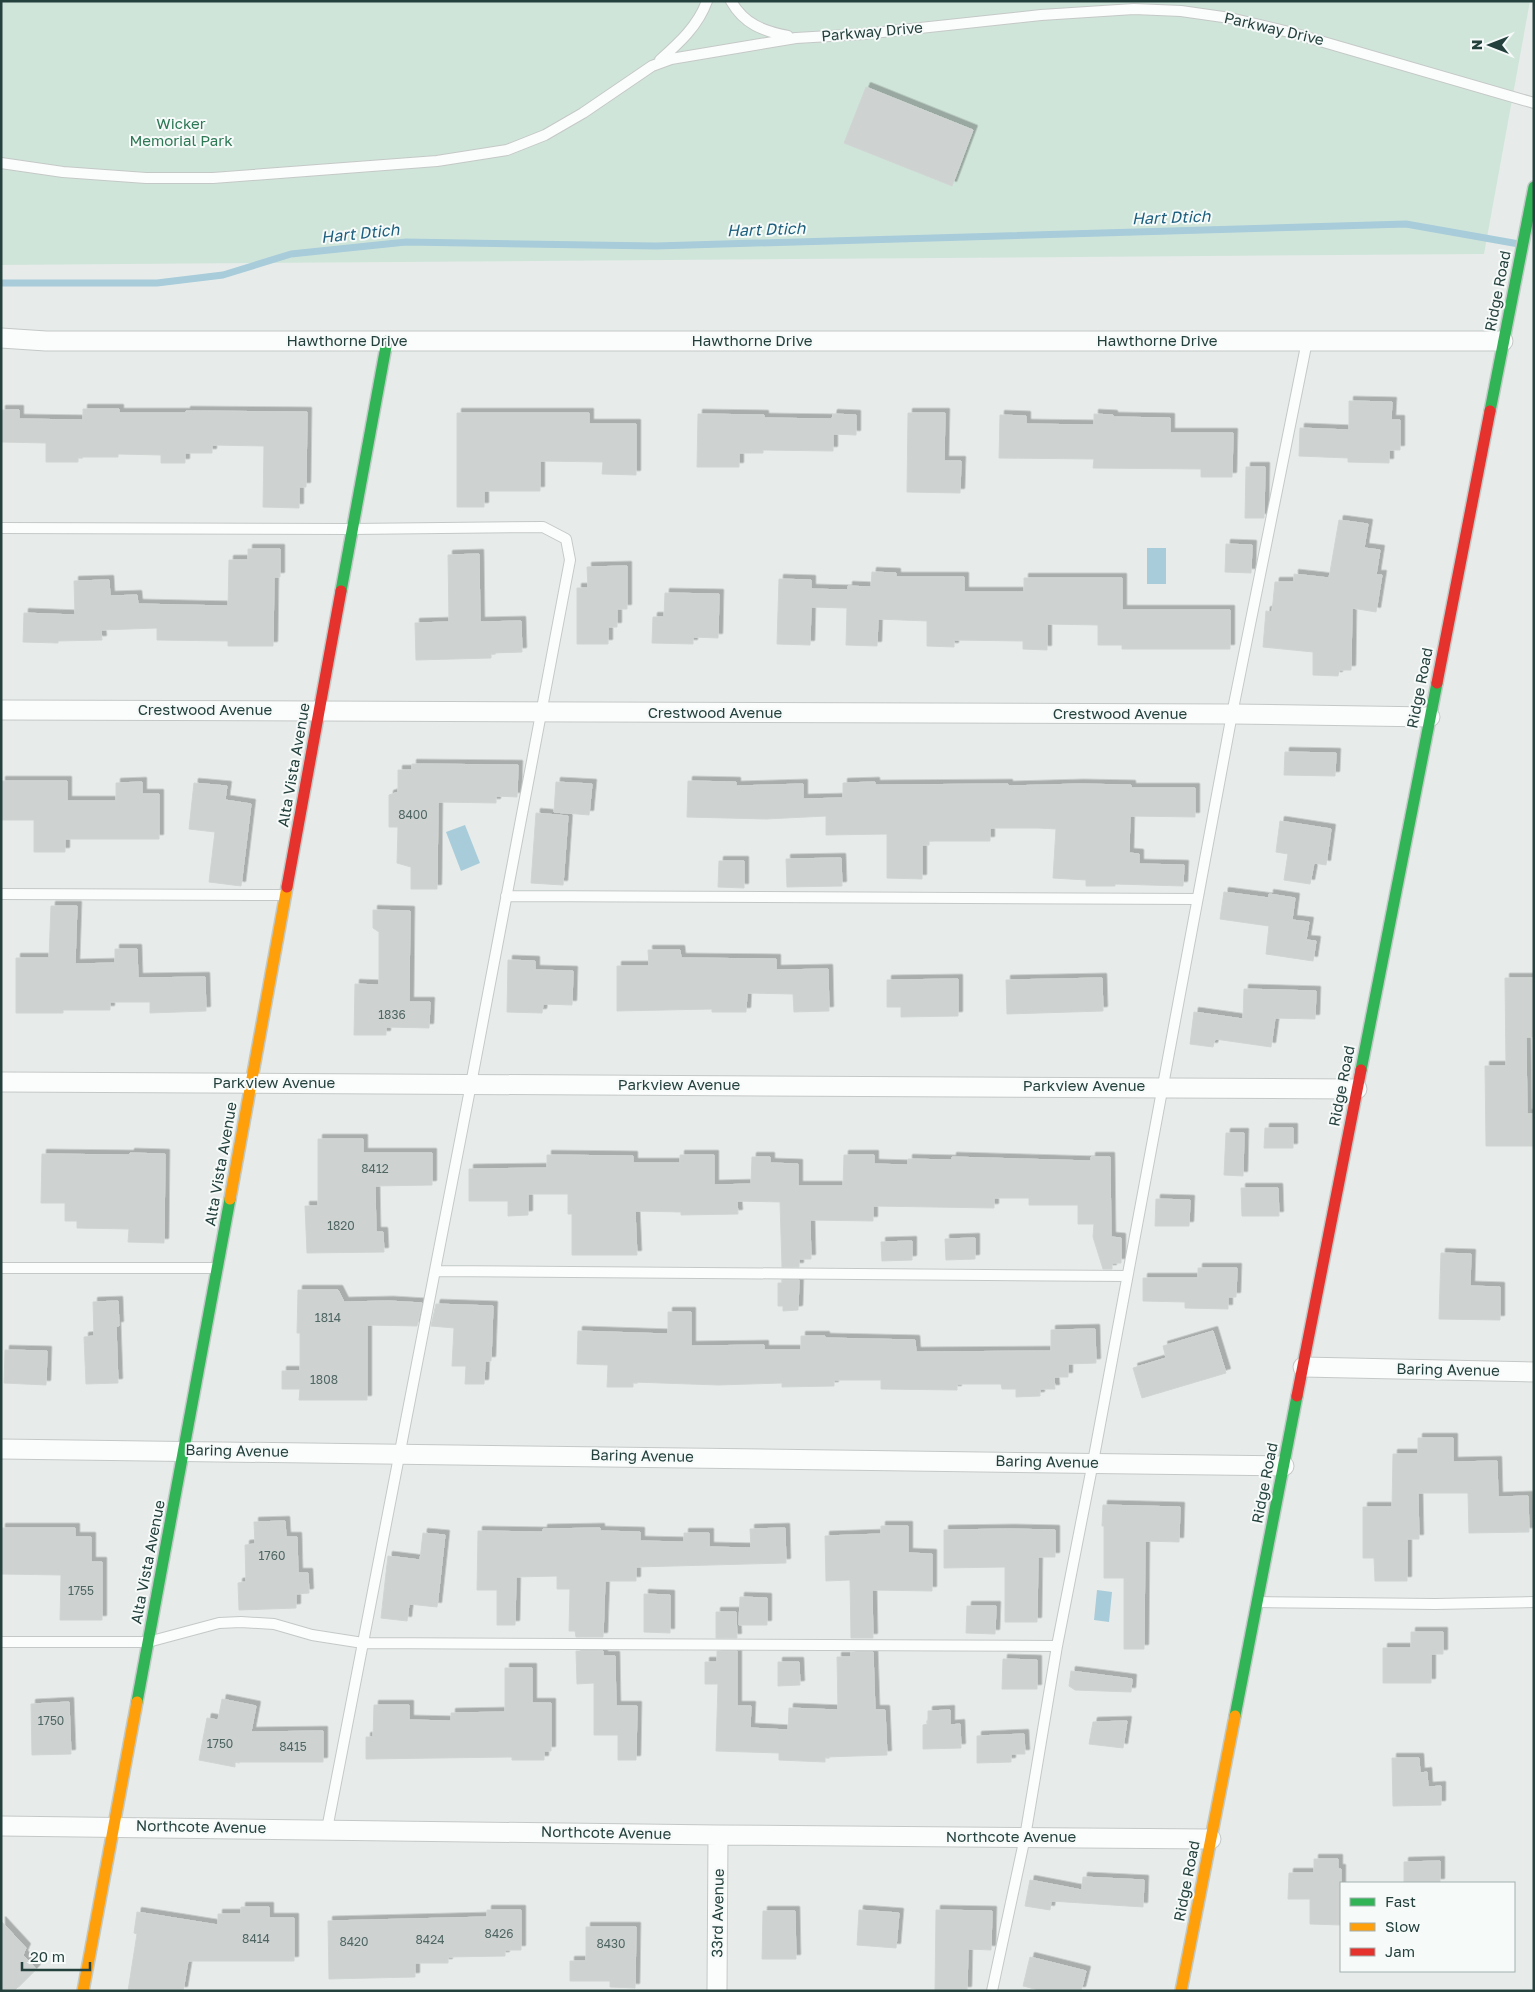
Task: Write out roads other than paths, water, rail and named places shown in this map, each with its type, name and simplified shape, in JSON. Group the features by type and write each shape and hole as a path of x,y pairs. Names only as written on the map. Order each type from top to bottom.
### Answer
{"main road":[{"name":"Ridge Road","path":"1181,1991 1534,186"},
{"name":"Alta Vista Avenue","path":"83,1991 387,341"}],"street":[{"name":"Hawthorne Drive","path":"1,338 46,341 1503,341"},
{"name":"Crestwood Avenue","path":"1,710 1232,714 1430,717"},
{"name":"Parkview Avenue","path":"1,1082 1357,1089"},
{"name":"Baring Avenue","path":"1302,1367 1534,1372"},
{"name":"Baring Avenue","path":"1,1449 1284,1466"},
{"name":"Northcote Avenue","path":"1,1826 1211,1839"},
{"name":"33rd Avenue","path":"717,1991 718,1835"}],"lane":[{"path":"1,163 63,172 146,178 213,178 446,160 507,150 545,135 582,113 652,66 682,41 703,13 707,1"},
{"path":"731,1 738,13 755,26 773,33 796,38"},
{"name":"Parkway Drive","path":"796,38 864,34 1041,15 1134,9 1181,11 1230,18 1297,34 1534,103"},
{"path":"652,66 671,58 796,38"},
{"path":"992,1991 1025,1837 1057,1646 1232,714 1307,341"},
{"path":"1,528 352,529 543,527 566,539 570,560 327,1829"},
{"path":"1,894 285,895"},
{"path":"506,896 1197,899"},
{"path":"1,1268 217,1268"},
{"path":"435,1271 1127,1276"},
{"path":"1257,1602 1435,1604 1534,1602"},
{"path":"1,1642 148,1642 219,1623 241,1622 274,1624 312,1635 363,1643 1057,1646"}],"water":[{"path":"1147,548 1166,548 1166,584 1147,584"},
{"path":"465,825 480,863 461,871 446,832"},
{"path":"1097,1590 1112,1592 1109,1622 1094,1620"}],"waterway":[{"name":"Hart Dtich","path":"1,283 157,283 223,275 291,254 406,242 656,246 1406,224 1519,244"}],"park label":[{"name":"Wicker Memorial Park","path":"181,132"}]}
